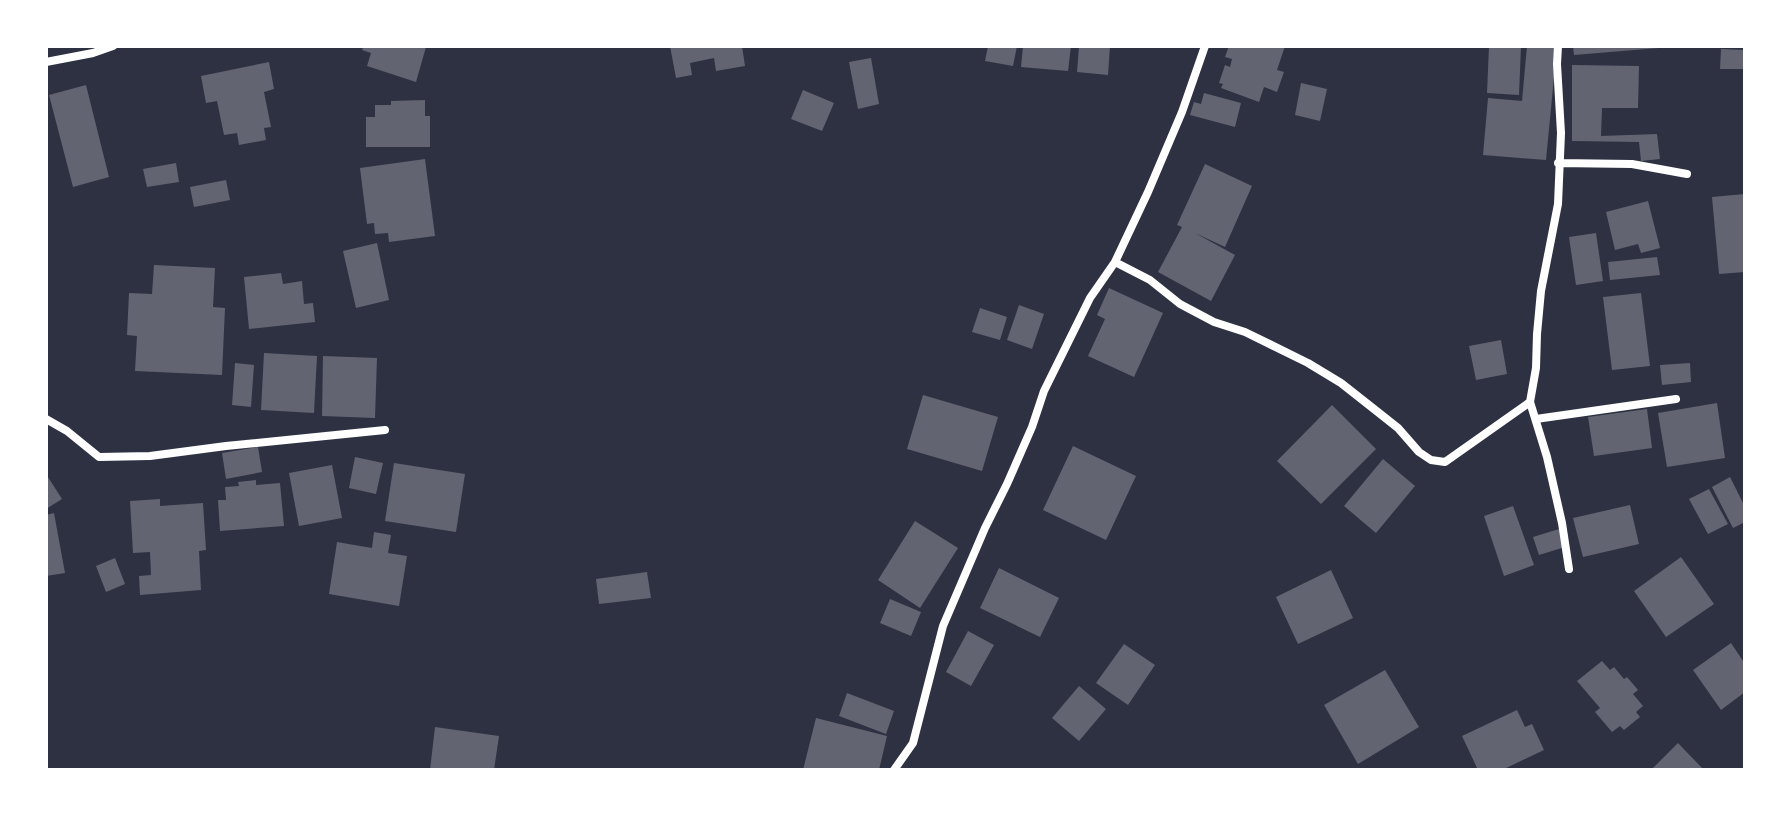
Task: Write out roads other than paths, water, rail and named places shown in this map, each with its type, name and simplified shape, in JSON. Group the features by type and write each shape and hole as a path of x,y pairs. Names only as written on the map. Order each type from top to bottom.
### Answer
{"street":[{"path":"46,62 113,46"},
{"path":"894,770 913,743 943,626 985,528 1032,427 1044,391 1090,298 1115,262 1148,192 1182,112 1205,46"},
{"path":"1558,46 1561,133 1558,204 1541,291 1536,368 1530,402 1547,457 1569,569"},
{"path":"1558,163 1632,164 1687,174"},
{"path":"1115,262 1150,280 1180,304 1214,322 1245,332 1341,383 1398,428 1419,452 1431,460 1445,462 1530,402"},
{"path":"1536,419 1676,399"},
{"path":"46,419 67,431 99,457 150,456 385,430"}]}
